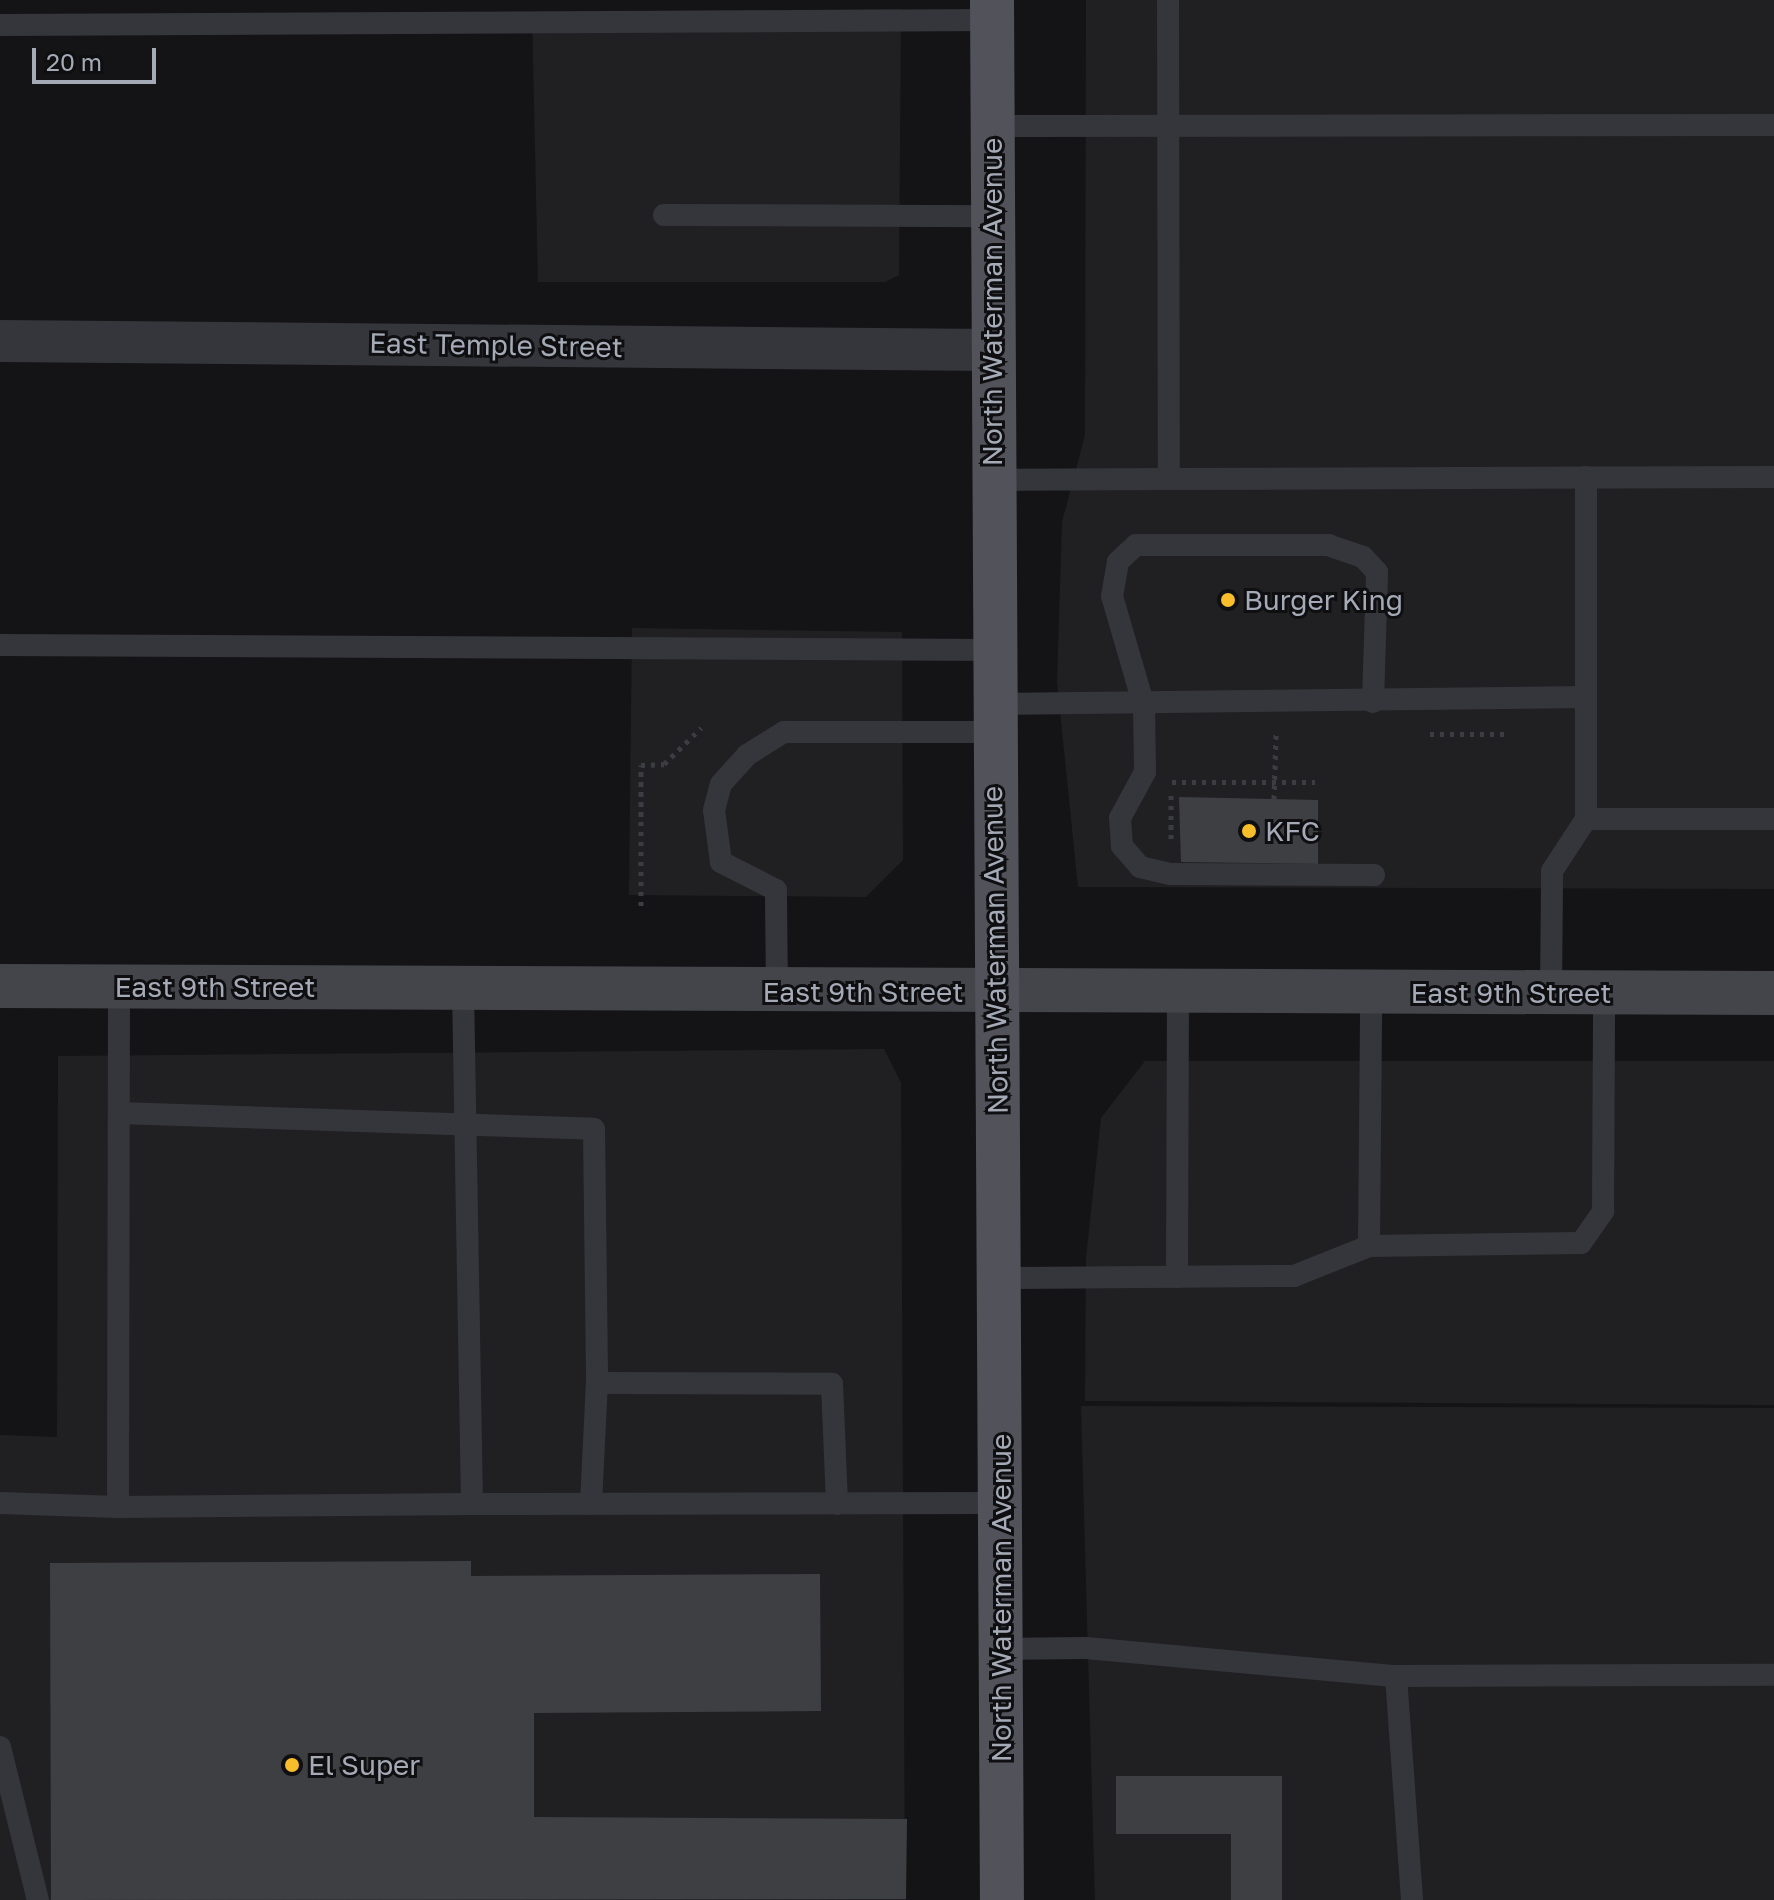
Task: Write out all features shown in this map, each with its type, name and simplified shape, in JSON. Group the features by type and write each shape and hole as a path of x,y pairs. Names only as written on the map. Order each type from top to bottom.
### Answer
{"main road":[{"name":"North Waterman Avenue","path":"992,10 993,718 1002,1900"}],"street":[{"name":"East Temple Street","path":"0,341 992,350"},
{"name":"East 9th Street","path":"0,986 777,993 1774,993"}],"lane":[{"path":"1168,0 1169,479"},
{"path":"0,25 992,10"},
{"path":"992,126 1774,125"},
{"path":"664,215 992,216"},
{"path":"1551,993 1552,871 1586,819 1586,477"},
{"path":"992,480 1774,477"},
{"path":"1373,702 1377,572 1363,557 1329,545 1136,545 1118,562 1112,596 1144,706 1145,772 1120,818 1122,846 1140,867 1171,874 1374,875"},
{"path":"0,645 993,650"},
{"path":"777,993 776,890 721,862 714,810 721,784 747,755 784,732 1144,706 1586,697"},
{"path":"1586,819 1774,819"},
{"path":"118,1507 119,987"},
{"path":"463,989 472,1504"},
{"path":"1177,1277 1178,993"},
{"path":"1369,1246 1371,993"},
{"path":"999,1278 1294,1276 1369,1246 1581,1243 1603,1211 1604,993"},
{"path":"119,1113 594,1129 597,1383 591,1504"},
{"path":"597,1383 832,1384 837,1504"},
{"path":"0,1503 118,1507 1000,1503"},
{"path":"1001,1649 1086,1648 1396,1676 1774,1675"},
{"path":"1396,1676 1412,1900"},
{"path":"0,1747 38,1900"}],"path":[{"path":"641,906 641,765 664,764 701,728"},
{"path":"1274,799 1273,734 1287,734"},
{"path":"1418,734 1505,734"},
{"path":"1171,874 1171,782 1315,782"}],"shaded area":[{"path":"1086,0 1774,0 1774,889 1078,887 1057,682 1062,522 1085,435"},
{"path":"901,9 899,275 885,282 538,282 532,12"},
{"path":"632,628 902,632 903,860 866,897 629,895"},
{"path":"884,1049 901,1083 905,1900 0,1900 0,1435 57,1437 58,1056"},
{"path":"1145,1061 1774,1061 1774,1405 1085,1401 1086,1258 1101,1118"},
{"path":"1081,1406 1774,1408 1774,1900 1095,1900"}],"building":[{"name":"KFC","path":"1179,797 1318,800 1318,864 1181,862"},
{"name":"El Super","path":"471,1561 471,1576 820,1574 821,1711 534,1713 534,1817 907,1819 906,1899 51,1900 50,1563"},
{"path":"1116,1776 1282,1776 1282,1900 1231,1900 1231,1834 1116,1834"}],"place":[{"name":"Burger King","path":"1228,600"},
{"name":"KFC","path":"1249,831"},
{"name":"El Super","path":"292,1765"}]}
